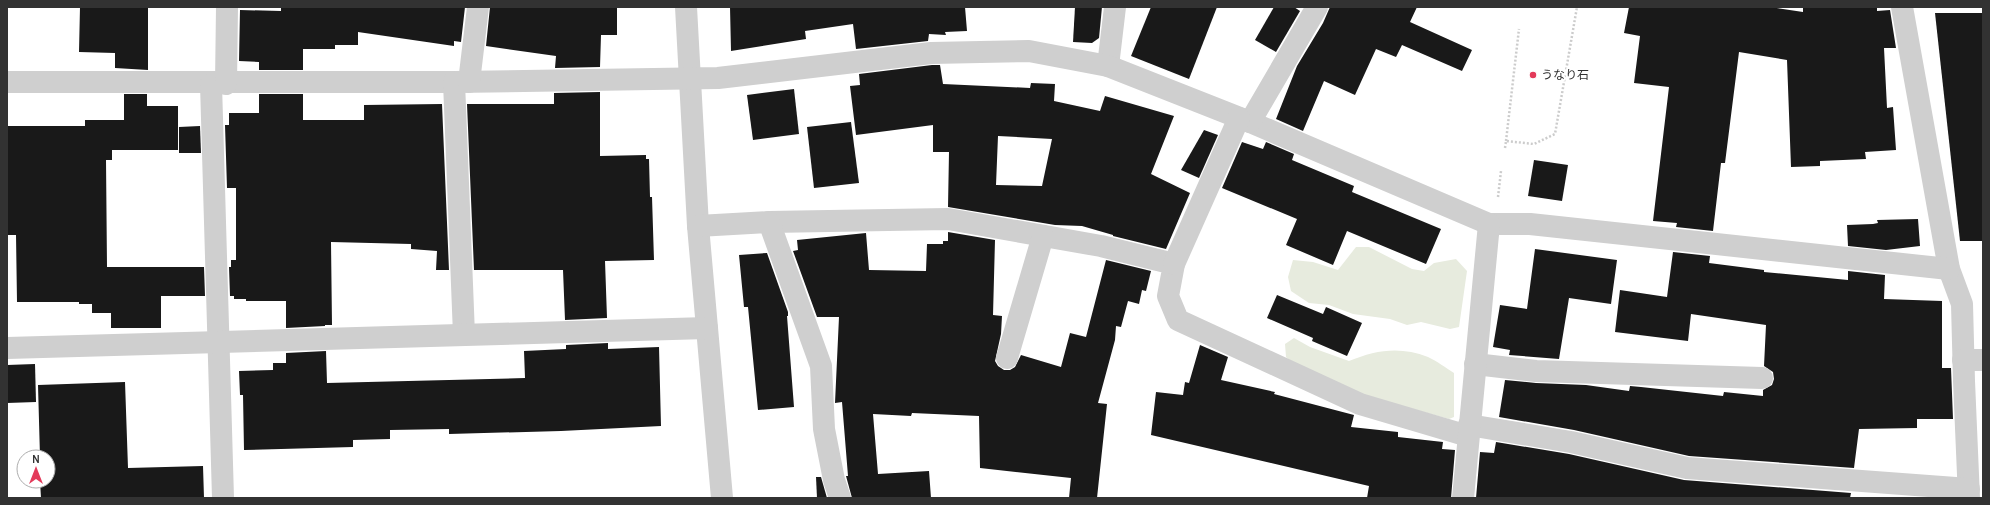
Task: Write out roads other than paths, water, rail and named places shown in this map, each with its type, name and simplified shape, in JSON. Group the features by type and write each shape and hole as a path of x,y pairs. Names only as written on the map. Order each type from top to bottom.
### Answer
{"street":[{"path":"223,498 217,342 218,84 227,7"},
{"path":"464,335 462,82 478,7"},
{"path":"686,7 698,226 722,498"},
{"path":"1108,66 1115,7"},
{"path":"1317,7 1245,120 1174,264 1168,296 1178,320 1360,404 1469,430 1571,442 1687,468 1969,494 1973,360 1962,304 1949,269 1902,7"},
{"path":"7,82 218,84 718,78 931,53 1029,51 1108,66 1245,120 1489,224 1530,224 1949,269"},
{"path":"698,226 769,222 948,219 1101,246 1174,264"},
{"path":"769,222 821,366 824,429 834,480 840,498"},
{"path":"1463,498 1489,224"},
{"path":"1008,358 1043,236"},
{"path":"7,348 707,328"},
{"path":"1475,364 1536,371 1762,378"}],"place":[{"name":"うなり石","path":"1533,75"}]}
